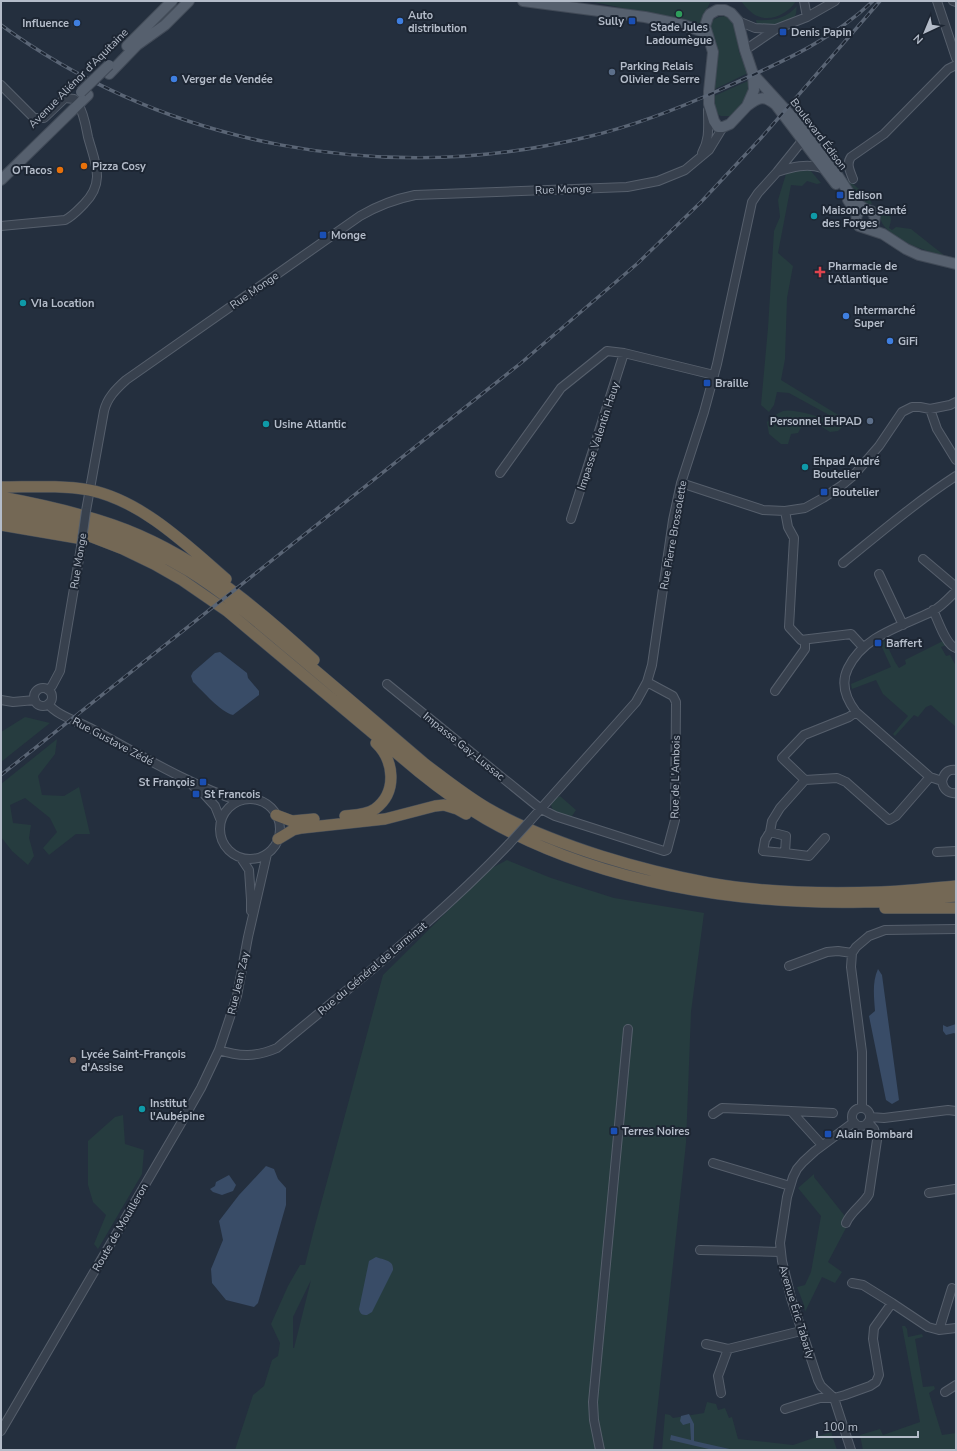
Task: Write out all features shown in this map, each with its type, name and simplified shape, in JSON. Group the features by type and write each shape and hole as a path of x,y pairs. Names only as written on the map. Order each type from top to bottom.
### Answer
{"highway":[{"path":"1,487 69,487 89,490 124,503 158,522 255,604 262,614"},
{"path":"1,497 69,511 130,532 196,566 262,614 366,706 374,721"},
{"path":"1,506 54,516 101,530 158,554 188,570 234,602 425,764 487,808 548,838 616,860 660,872 776,895 882,892 956,886"},
{"path":"1,515 53,524 98,540 123,549 182,580 233,616 362,725 448,795 488,820 545,848 612,871 708,893 776,895 866,902 956,896"},
{"path":"1,525 41,531 73,538 98,540"},
{"path":"276,815 292,821 300,821 360,815 376,808 388,793 391,782 391,771 384,751 369,737 362,725"},
{"path":"278,839 293,830 302,828 384,819 444,805 457,809 474,818 488,820"},
{"path":"776,895 800,886 857,888 956,881"},
{"path":"776,895 800,906 956,908"}],"main road":[{"name":"Avenue Aliénor d'Aquitaine","path":"1,180 109,69 172,1"},
{"name":"Avenue Aliénor d'Aquitaine","path":"149,36 180,1"},
{"name":"Avenue Aliénor d'Aquitaine","path":"109,69 136,45 165,25 189,1"},
{"name":"Avenue Aliénor d'Aquitaine","path":"165,25 172,23 197,1"},
{"path":"523,1 645,17 684,24 706,33"},
{"path":"684,24 711,14 721,10 727,11 735,16 738,21 753,74 754,90 747,106 730,124 723,127 718,127 714,121 709,104 713,52 705,26 711,14 717,1"},
{"path":"724,1 727,11"},
{"name":"Boulevard Édison","path":"753,74 799,125 832,167 861,212"},
{"name":"Avenue Aliénor d'Aquitaine","path":"1,172 80,98"},
{"name":"Boulevard Édison","path":"747,106 759,98 768,99 776,105 822,168 861,212"},
{"name":"Boulevard Édison","path":"883,234 875,220 873,213 868,209 861,212 857,223 863,227 883,234 919,256 956,264"},
{"path":"867,228 872,225 875,220"}],"street":[{"path":"804,1 807,16"},
{"path":"745,50 776,29 807,16 835,1"},
{"path":"940,2 956,58"},
{"path":"738,21 755,28 776,29"},
{"path":"853,179 848,166 848,160 884,134 948,70 956,65"},
{"path":"1,85 34,118 44,118 65,98 80,98 84,121 98,173 94,192 72,216 65,220 1,226"},
{"name":"Rue Monge","path":"700,157 706,147 709,137 709,104"},
{"path":"799,125 802,141"},
{"name":"Rue Monge","path":"48,690 52,686 60,671 89,490 106,404 115,391 126,380 348,224 375,207 400,198 415,195 640,185 658,181 678,174 694,163 709,150 723,127"},
{"name":"Rue Pierre Brossolette","path":"529,822 636,702 647,682 652,665 681,483 704,412 714,375 752,202 802,141"},
{"path":"777,172 794,167 816,166 822,168"},
{"path":"500,474 561,388 606,351 624,352 714,375"},
{"name":"Impasse Valentin Hauy","path":"571,519 624,352"},
{"path":"681,483 763,510 794,511 811,505 841,486 866,462 882,442 902,412 912,407 930,409 950,405 956,402"},
{"path":"930,409 937,429 956,459"},
{"path":"843,563 906,511 931,492 956,476"},
{"path":"785,511 788,527 794,538 790,627 801,640 851,634 863,647"},
{"path":"923,559 956,587"},
{"path":"879,574 903,624"},
{"path":"942,781 930,777 856,712 849,703 844,690 845,675 852,660 863,647 903,624 934,610 956,591"},
{"path":"934,610 948,643 953,648 956,648"},
{"path":"776,691 805,648 805,640"},
{"name":"Rue de L'Ambois","path":"541,809 570,821 664,851 667,850 675,820 676,702 673,696 647,682"},
{"name":"Impasse Gay-Lussac","path":"387,684 541,809"},
{"path":"43,688 48,690 52,697 48,704 41,705 35,700 34,695 37,690 43,688"},
{"path":"1,700 13,702 35,700"},
{"name":"Rue Gustave Zédé","path":"48,704 60,713 179,776 223,796 240,801"},
{"path":"805,780 782,758 804,735 850,717 856,712"},
{"path":"956,770 950,770 946,773 942,781 948,792 956,793"},
{"name":"Rue Gustave Zédé","path":"179,776 204,794 215,806 221,821"},
{"path":"826,838 809,856 763,851 765,840 770,832 772,821 780,808 805,780 837,778 846,782 889,820 896,816 930,777"},
{"path":"254,800 262,802 276,815 279,826 278,839 274,847 267,854 259,858 242,858 235,855 224,845 220,831 221,821 225,812 240,801 254,800"},
{"name":"Rue du Général de Larminat","path":"218,1050 233,1055 251,1056 266,1053 276,1048 412,937 460,893 529,822"},
{"path":"770,832 786,836 785,853"},
{"path":"937,852 956,851"},
{"path":"248,937 267,854"},
{"path":"242,858 249,870 252,900 248,937"},
{"path":"862,1108 862,1052 851,967 852,953 856,947 869,936 885,930 956,930"},
{"name":"Rue Jean Zay","path":"218,1050 237,996 248,937"},
{"path":"789,966 827,952 838,951 852,953"},
{"path":"600,1450 594,1420 593,1402 628,1029"},
{"name":"Route de Mouilleron","path":"1,1431 180,1125 201,1088 218,1050"},
{"path":"713,1114 722,1108 833,1113"},
{"path":"846,1223 849,1217 869,1194 877,1140 874,1129 869,1120 868,1112 862,1108 857,1109 853,1113 852,1118 854,1122 861,1126 869,1120 948,1110 956,1111"},
{"path":"791,1111 822,1145"},
{"name":"Avenue Éric Tabarly","path":"851,1450 834,1398 821,1386 818,1380 790,1298 781,1252 782,1230 787,1197 793,1177 803,1162 822,1145 854,1122"},
{"path":"713,1163 790,1186"},
{"path":"929,1193 956,1189 956,1193"},
{"path":"700,1250 781,1252"},
{"path":"852,1283 863,1285 928,1327 939,1330 956,1328"},
{"path":"939,1330 952,1288"},
{"path":"785,1409 820,1398 834,1398 870,1386 876,1382 879,1375 873,1338 874,1328 892,1303"},
{"path":"706,1344 728,1349 801,1331"},
{"path":"721,1392 718,1376 728,1349"},
{"path":"945,1392 956,1385"},
{"name":"Route de Mouilleron","path":"1,1437 18,1402"}],"green space":[{"name":"Stade Jules Ladoumègue","path":"589,1 711,1 699,24"},
{"path":"741,1 796,1 793,6 778,16 767,18 755,15"},
{"path":"797,6 795,16 789,21 778,24 757,25 756,20 778,18 788,14"},
{"path":"725,16 732,19 735,27 739,52 748,73 711,91 710,25 716,18"},
{"path":"750,80 747,96 730,116 721,116 716,113 712,97"},
{"path":"810,170 821,183 817,184 807,181 802,186 791,185 778,253 793,266 787,298 785,359 781,380 848,421 838,431 830,432 822,427 813,417 806,418 798,433 791,434 788,444 781,444 769,434 767,422 779,413 787,410 806,413 830,420 831,416 789,393 777,392 774,405 769,412 761,405 768,328 774,231 780,217 778,200 786,174 794,171"},
{"path":"843,176 869,197 872,204 863,204 857,198"},
{"path":"877,209 885,212 891,217 889,228 892,230 896,227 911,229 945,256 921,249 897,237 884,226"},
{"path":"945,640 947,645 941,647 946,656 950,655 956,666 956,727 931,705 926,707 918,717 914,715 895,736 893,734 908,716 883,694 876,680 852,689 851,684 891,667 880,643 885,641 899,668 906,664 905,660"},
{"path":"25,717 50,723 1,762 1,732"},
{"path":"57,739 55,754 38,776 42,795 64,796 79,787 90,834 76,834 49,855 43,848 57,832 50,818 25,798 10,805 13,823 31,825 29,838 34,856 28,865 12,851 1,837 1,784"},
{"path":"560,796 576,810 570,819 558,814 552,808 551,805 554,799"},
{"path":"507,860 551,878 614,898 704,913 691,1012 686,1143 653,1450 235,1450 253,1395 264,1386 272,1360 278,1356 280,1343 271,1324 288,1286 300,1265 305,1265 383,975 490,869","holes":["311,1280 294,1348 293,1317"]},
{"path":"123,1115 125,1144 144,1150 142,1174 98,1249 94,1244 106,1215 93,1202 88,1185 88,1141 115,1117"},
{"path":"814,1174 814,1177 844,1215 846,1228 828,1262 842,1272 835,1283 822,1277 805,1312 797,1287 805,1285 811,1272 821,1216 798,1188"},
{"path":"902,1326 905,1326 907,1329 908,1337 922,1334 923,1337 915,1339 923,1387 934,1386 935,1389 929,1393 942,1435 956,1433 956,1450 863,1450 860,1435 880,1429 883,1435 920,1422"},
{"path":"707,1402 716,1404 718,1410 725,1408 729,1418 732,1417 738,1439 793,1445 831,1432 837,1450 662,1450 665,1414 670,1415 673,1418 704,1413"}],"water":[{"path":"220,652 247,673 248,678 259,691 259,695 233,715 223,710 212,701 193,682 191,676 193,672 215,653"},
{"path":"878,969 882,975 899,1100 892,1104 886,1100 869,1016 875,1011 874,984"},
{"path":"956,1024 956,1034 946,1035 943,1031 943,1025 947,1027"},
{"path":"266,1166 274,1169 278,1179 286,1188 286,1205 258,1303 254,1307 226,1300 212,1283 211,1269 223,1240 219,1221 239,1195"},
{"path":"229,1175 236,1185 233,1191 222,1195 213,1192 210,1189 215,1186 216,1182"},
{"path":"376,1257 390,1262 393,1270 372,1312 364,1315 359,1309 369,1261"},
{"path":"689,1414 694,1424 694,1441 734,1450 713,1450 670,1440 671,1435 691,1440 690,1423 683,1425 680,1421 681,1416"}],"railway":[{"path":"1,25 66,67 135,101 207,127 282,145 358,155 434,157 511,151 605,133 657,116 691,103 802,51 839,29 873,1"},
{"path":"1,775 521,363 638,263 701,202 761,138 880,1"}],"place":[{"name":"Stade Jules Ladoumègue","path":"679,14"},
{"name":"Auto distribution","path":"400,21"},
{"name":"Sully","path":"632,21"},
{"name":"Influence","path":"77,23"},
{"name":"Denis Papin","path":"783,32"},
{"name":"Parking Relais Olivier de Serre","path":"612,72"},
{"name":"Verger de Vendée","path":"174,79"},
{"name":"Pizza Cosy","path":"84,166"},
{"name":"O'Tacos","path":"60,170"},
{"name":"Edison","path":"840,195"},
{"name":"Maison de Santé des Forges","path":"814,216"},
{"name":"Monge","path":"323,235"},
{"name":"Pharmacie de l'Atlantique","path":"820,272"},
{"name":"VIa Location","path":"23,303"},
{"name":"Intermarché Super","path":"846,316"},
{"name":"GiFi","path":"890,341"},
{"name":"Braille","path":"707,383"},
{"name":"Personnel EHPAD","path":"870,421"},
{"name":"Usine Atlantic","path":"266,424"},
{"name":"Ehpad André Boutelier","path":"805,467"},
{"name":"Boutelier","path":"824,492"},
{"name":"Baffert","path":"878,643"},
{"name":"St François","path":"203,782"},
{"name":"St Francois","path":"196,794"},
{"name":"Lycée Saint-François d'Assise","path":"73,1060"},
{"name":"Institut l'Aubépine","path":"142,1109"},
{"name":"Terres Noires","path":"614,1131"},
{"name":"Alain Bombard","path":"828,1134"}]}
